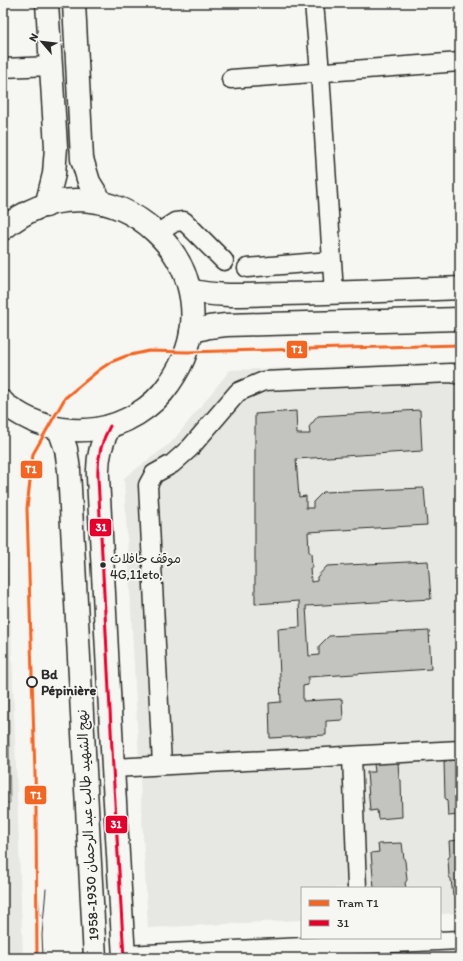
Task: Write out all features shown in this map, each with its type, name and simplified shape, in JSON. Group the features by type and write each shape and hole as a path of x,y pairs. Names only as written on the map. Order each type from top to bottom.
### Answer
{"main road":[{"path":"46,206 56,161 47,3"},
{"path":"74,3 82,159 89,182 102,203"},
{"path":"3,229 31,211 46,206 74,201 102,203 120,208 136,217 158,233 176,255 190,290 193,311 192,332 184,360 175,376 166,390 154,401 140,412 126,420 110,426 85,430 59,429 49,427 26,418 3,402"},
{"path":"190,290 226,295 334,293 460,288"},
{"path":"192,332 208,327 222,325 460,319"},
{"name":"نهج الشهيد طالب عبد الرحمان 1930-1958","path":"110,426 101,445 98,460 98,476 124,957"},
{"name":"نهج الشهيد طالب عبد الرحمان 1930-1958","path":"59,429 66,449 69,470 95,958"}],"street":[{"path":"314,3 320,72 334,293"},
{"path":"230,79 460,62"},
{"path":"3,68 51,66"},
{"path":"158,233 175,222 184,222 224,261"},
{"path":"248,268 332,261"},
{"path":"162,765 148,485 154,474 172,464 190,448 238,392 264,381 451,372 460,375"},
{"path":"113,768 460,750"},
{"path":"352,756 357,887"},
{"path":"124,957 360,941 460,940"}],"shaded area":[{"path":"460,362 460,913 441,914 441,887 301,887 301,920 148,928 124,478 172,442 230,370"},
{"path":"3,446 5,468 23,958 3,958"},
{"path":"3,466 5,468 10,803 3,803"}],"building":[{"path":"420,410 422,451 296,459 299,497 306,496 306,508 313,508 313,502 323,492 424,488 427,525 308,532 309,553 311,553 312,568 310,568 311,582 317,581 317,577 327,566 428,561 431,599 306,606 309,656 319,655 319,646 329,636 429,631 431,669 308,677 308,685 303,686 303,701 342,699 343,720 326,721 326,735 270,738 269,703 281,702 278,629 300,627 299,601 255,604 255,414 296,411 297,434 310,434 309,427 318,416"},
{"path":"460,760 460,815 448,816 447,800 445,798 444,761"},
{"path":"398,762 399,779 401,780 402,817 378,819 377,810 370,811 367,772 375,772 374,764"},
{"path":"460,840 460,895 453,896 451,879 449,877 449,841"},
{"path":"402,843 407,880 405,883 406,887 374,887 371,853 379,852 378,844"}],"tram line":[{"name":"T1","path":"37,958 36,807 27,508 33,454 65,398 111,362 126,356 149,351 187,352 460,345"},
{"path":"37,880 40,915"},
{"path":"43,958 42,935 46,889"}],"transit line":[{"name":"31","path":"110,426 100,450 98,477 124,958"}],"place":[{"name":"موقف حافلات 4G,11eto,","path":"103,565"},
{"name":"Bd Pépinière","path":"32,682"}]}
